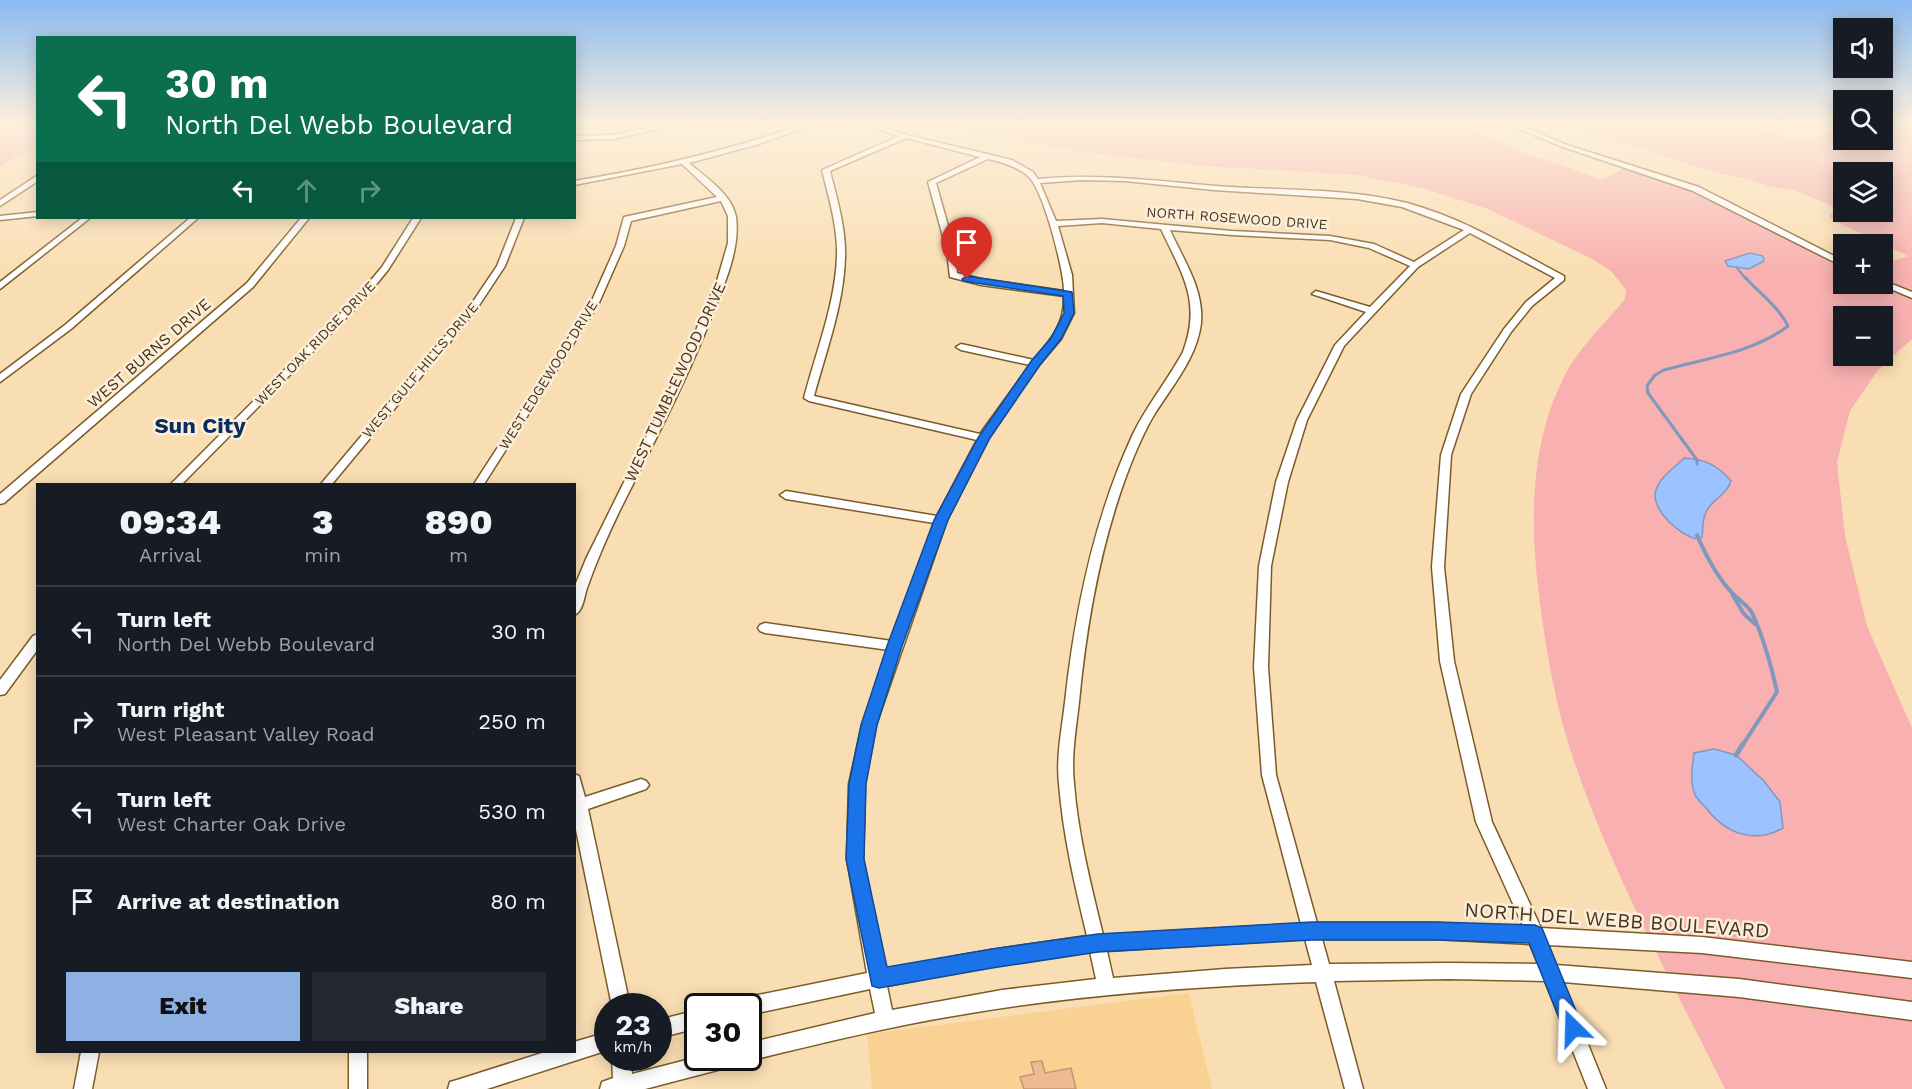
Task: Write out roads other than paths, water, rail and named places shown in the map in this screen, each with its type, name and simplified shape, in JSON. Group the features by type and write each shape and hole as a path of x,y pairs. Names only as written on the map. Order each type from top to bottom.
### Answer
{"street":[{"path":"576,183 627,173"},
{"name":"WEST TUMBLEWOOD DRIVE","path":"576,605 598,544 711,311 726,270 732,242 733,216 723,198 696,173"},
{"path":"827,173 839,221 841,258 836,300 809,398 984,438"},
{"path":"952,173 932,182 951,251 953,275 981,282 1068,294"},
{"path":"885,1021 855,859 857,784 869,725 941,520 984,438 1036,363 1056,339 1069,313 1068,274 1053,224 1036,181 1027,173"},
{"path":"1647,173 1696,189 1833,259"},
{"path":"1036,181 1073,177 1112,177 1226,189 1345,194 1404,205 1445,218 1561,278 1529,304 1507,331 1466,394 1446,455 1438,567 1447,662 1484,822 1535,934 1597,1089"},
{"path":"0,204 36,178"},
{"name":"WEST EDGEWOOD DRIVE","path":"480,483 594,305 620,246 627,219 723,198"},
{"path":"0,218 36,214"},
{"path":"0,286 85,219"},
{"path":"0,379 68,327 193,219"},
{"name":"WEST BURNS DRIVE","path":"0,500 250,285 304,219"},
{"name":"WEST OAK RIDGE DRIVE","path":"177,483 358,302 385,267 416,219"},
{"name":"WEST GULF HILLS DRIVE","path":"327,483 471,311 501,266 520,219"},
{"name":"NORTH ROSEWOOD DRIVE","path":"1053,224 1102,221 1350,240 1415,265"},
{"path":"1106,987 1098,943 1086,903 1066,782 1068,730 1078,640 1101,537 1118,484 1140,430 1190,349 1196,323 1194,293 1164,226"},
{"path":"1354,1089 1269,775 1261,667 1265,566 1282,482 1302,420 1340,345 1370,310 1415,265 1469,230"},
{"path":"1893,287 1912,295"},
{"path":"1316,294 1370,310"},
{"path":"961,347 1036,363"},
{"path":"786,495 941,520"},
{"path":"765,628 895,646"},
{"path":"0,690 36,642"},
{"path":"579,805 641,785"},
{"path":"576,790 618,993"},
{"name":"NORTH DEL WEBB BOULEVARD","path":"762,1003 992,958 1098,943 1312,931 1535,934 1702,945 1912,970"},
{"path":"762,1049 885,1021 1000,999 1106,987 1322,974 1450,970 1551,974 1719,986 1912,1011"},
{"path":"576,1050 594,1045"},
{"path":"83,1089 90,1053"},
{"path":"358,1053 358,1089"},
{"path":"458,1089 568,1053"},
{"path":"619,1071 616,1087 684,1070"}],"water":[{"path":"1750,253 1763,256 1764,261 1749,269 1728,266 1725,261"},
{"path":"1684,458 1710,464 1731,481 1706,512 1702,537 1699,539 1684,534 1676,528 1662,514 1655,498 1661,481"},
{"path":"1714,749 1736,755 1764,781 1780,802 1783,828 1762,835 1742,834 1723,825 1701,802 1695,795 1692,785 1694,753"}],"waterway":[{"path":"1737,268 1746,279"},
{"path":"1697,464 1697,460 1648,393 1647,386 1655,375 1664,370 1744,349 1760,343 1788,326 1774,306 1745,277"},
{"path":"1697,535 1722,581 1752,613 1767,652 1777,692 1742,746"},
{"path":"1732,594 1744,614 1755,624"},
{"path":"1736,755 1743,744"}],"district":[{"name":"Sun City","path":"200,425"}]}
